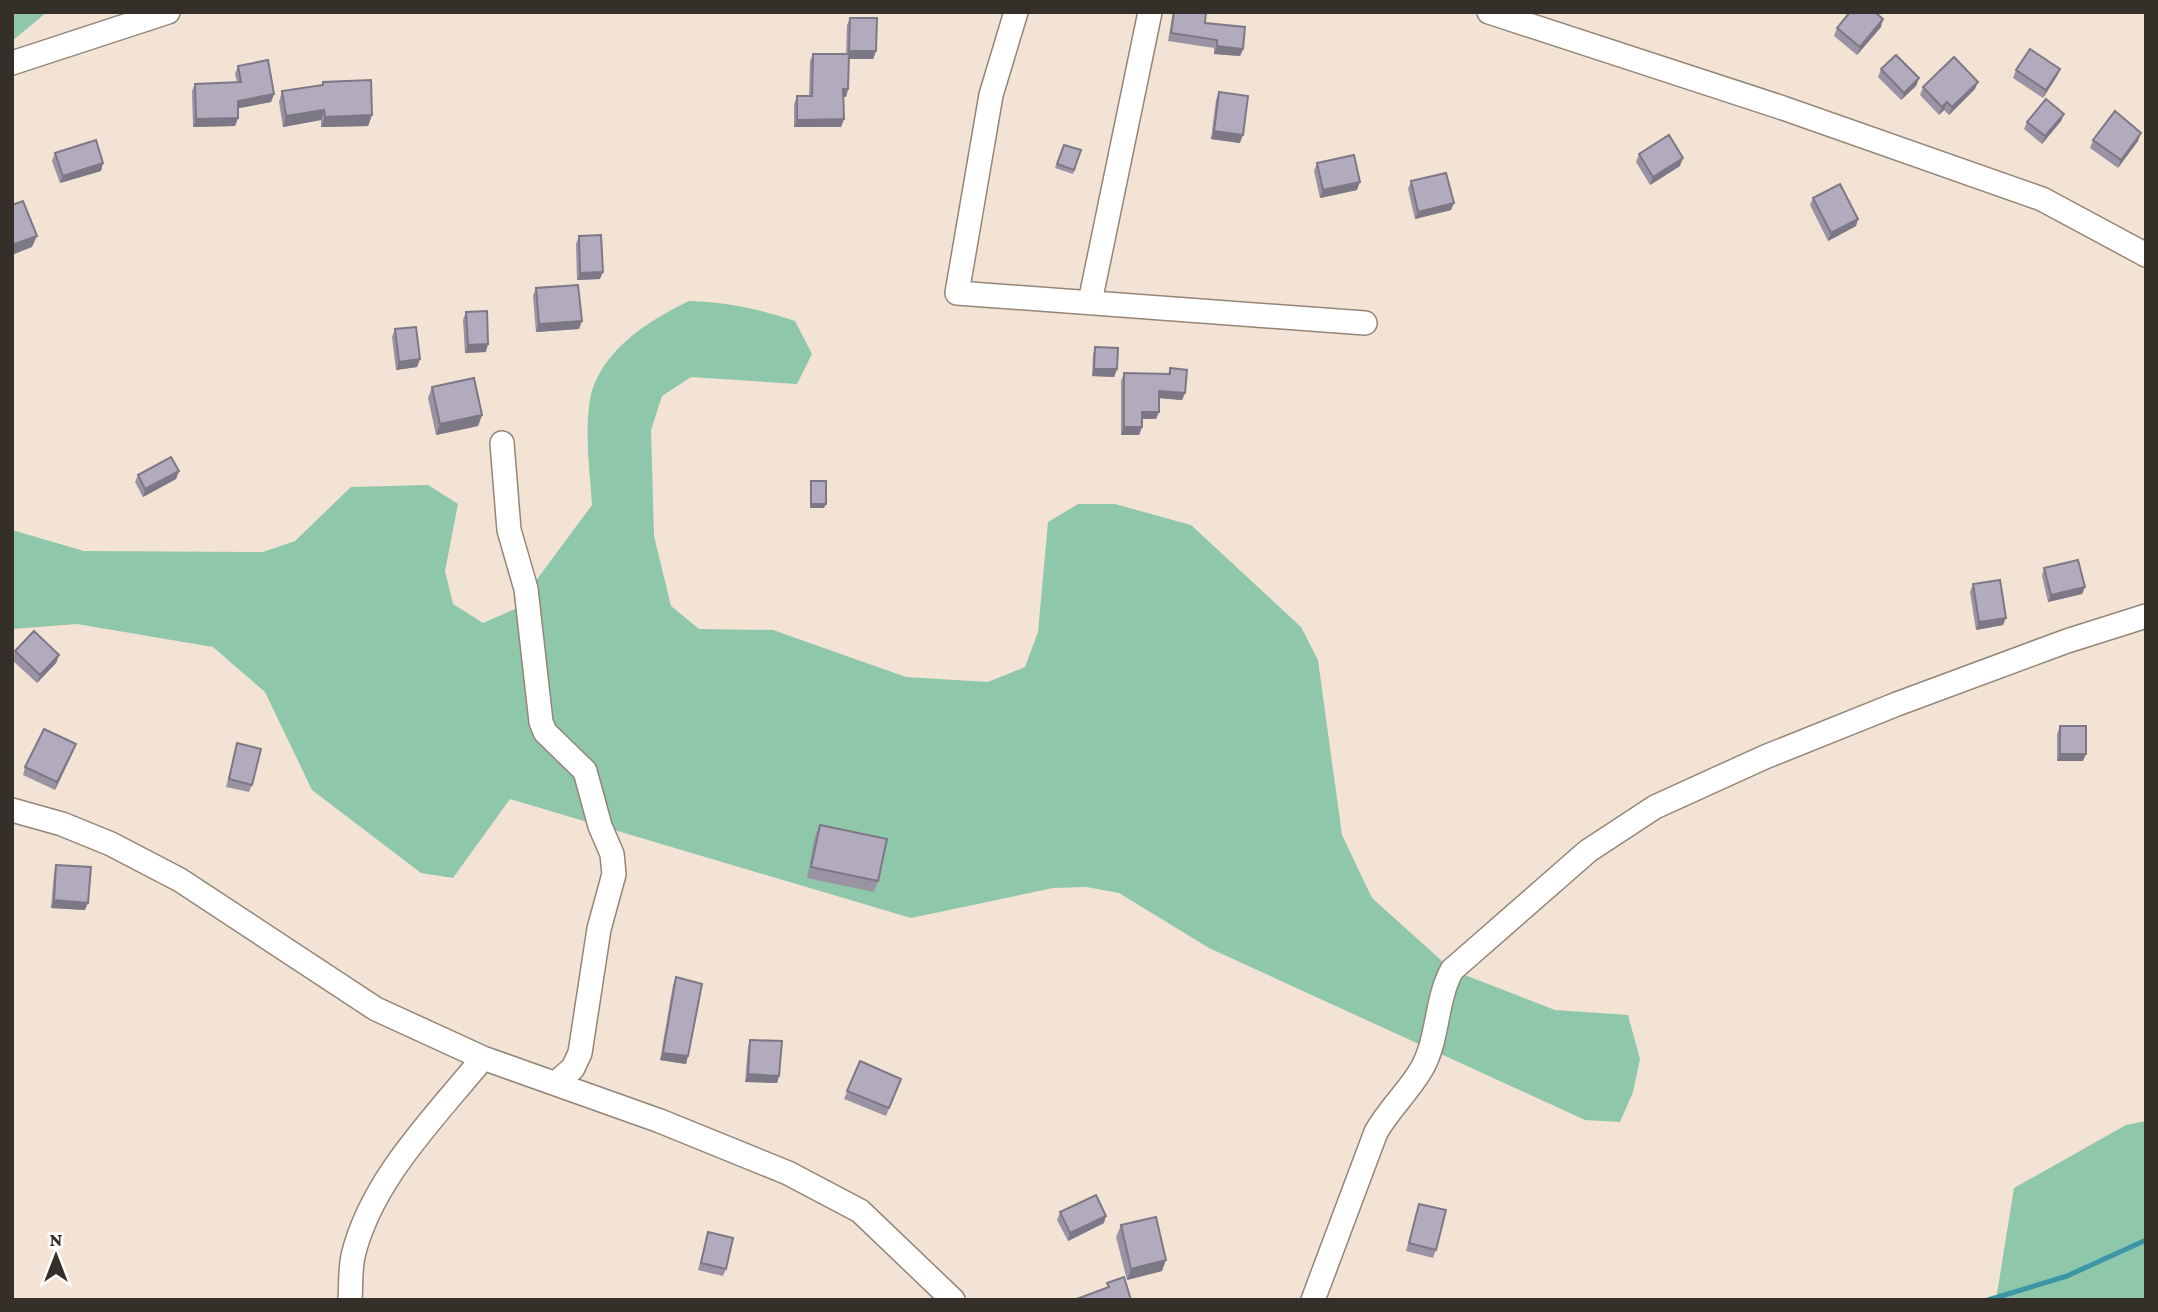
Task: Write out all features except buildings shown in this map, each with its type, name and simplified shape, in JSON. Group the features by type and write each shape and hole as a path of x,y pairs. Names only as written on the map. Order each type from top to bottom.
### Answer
{"street":[{"path":"12,63 168,12"},
{"path":"1016,12 991,95 957,293 1366,323"},
{"path":"1090,302 1150,12"},
{"path":"1502,13 2042,199 2146,255"},
{"path":"502,443 509,530 526,589 541,722 545,733 585,771 600,826 612,855 614,874 599,929 580,1053 573,1068 556,1082"},
{"path":"1313,1300 1376,1132 1386,1113 1422,1069 1443,987 1452,970 1588,851 1655,807 1765,757 2067,641 2146,616"},
{"path":"12,810 62,824 145,862 191,887 376,1009 483,1058 556,1082 788,1173 860,1211 953,1300"},
{"path":"350,1300 353,1258 370,1208 416,1139 483,1058"}],"green space":[{"path":"12,12 47,12 12,41"},
{"path":"689,301 743,307 795,321 812,354 797,384 691,377 662,396 651,430 654,536 671,606 699,629 773,630 906,677 988,682 1025,667 1038,632 1048,522 1078,504 1115,504 1191,525 1301,627 1318,660 1342,835 1372,898 1452,970 1555,1010 1628,1015 1640,1059 1633,1092 1620,1122 1585,1120 1209,948 1119,893 1087,887 1053,888 911,918 510,799 453,878 421,873 312,790 265,692 213,647 77,624 12,629 12,530 84,551 263,552 295,541 351,487 428,485 458,504 445,571 453,604 483,623 515,609 592,505 588,419 593,388 601,371 625,342 640,330"},
{"path":"2146,1121 2146,1300 1996,1300 2014,1188 2126,1125"}],"waterway":[{"path":"1988,1300 2067,1276 2146,1240"}]}
